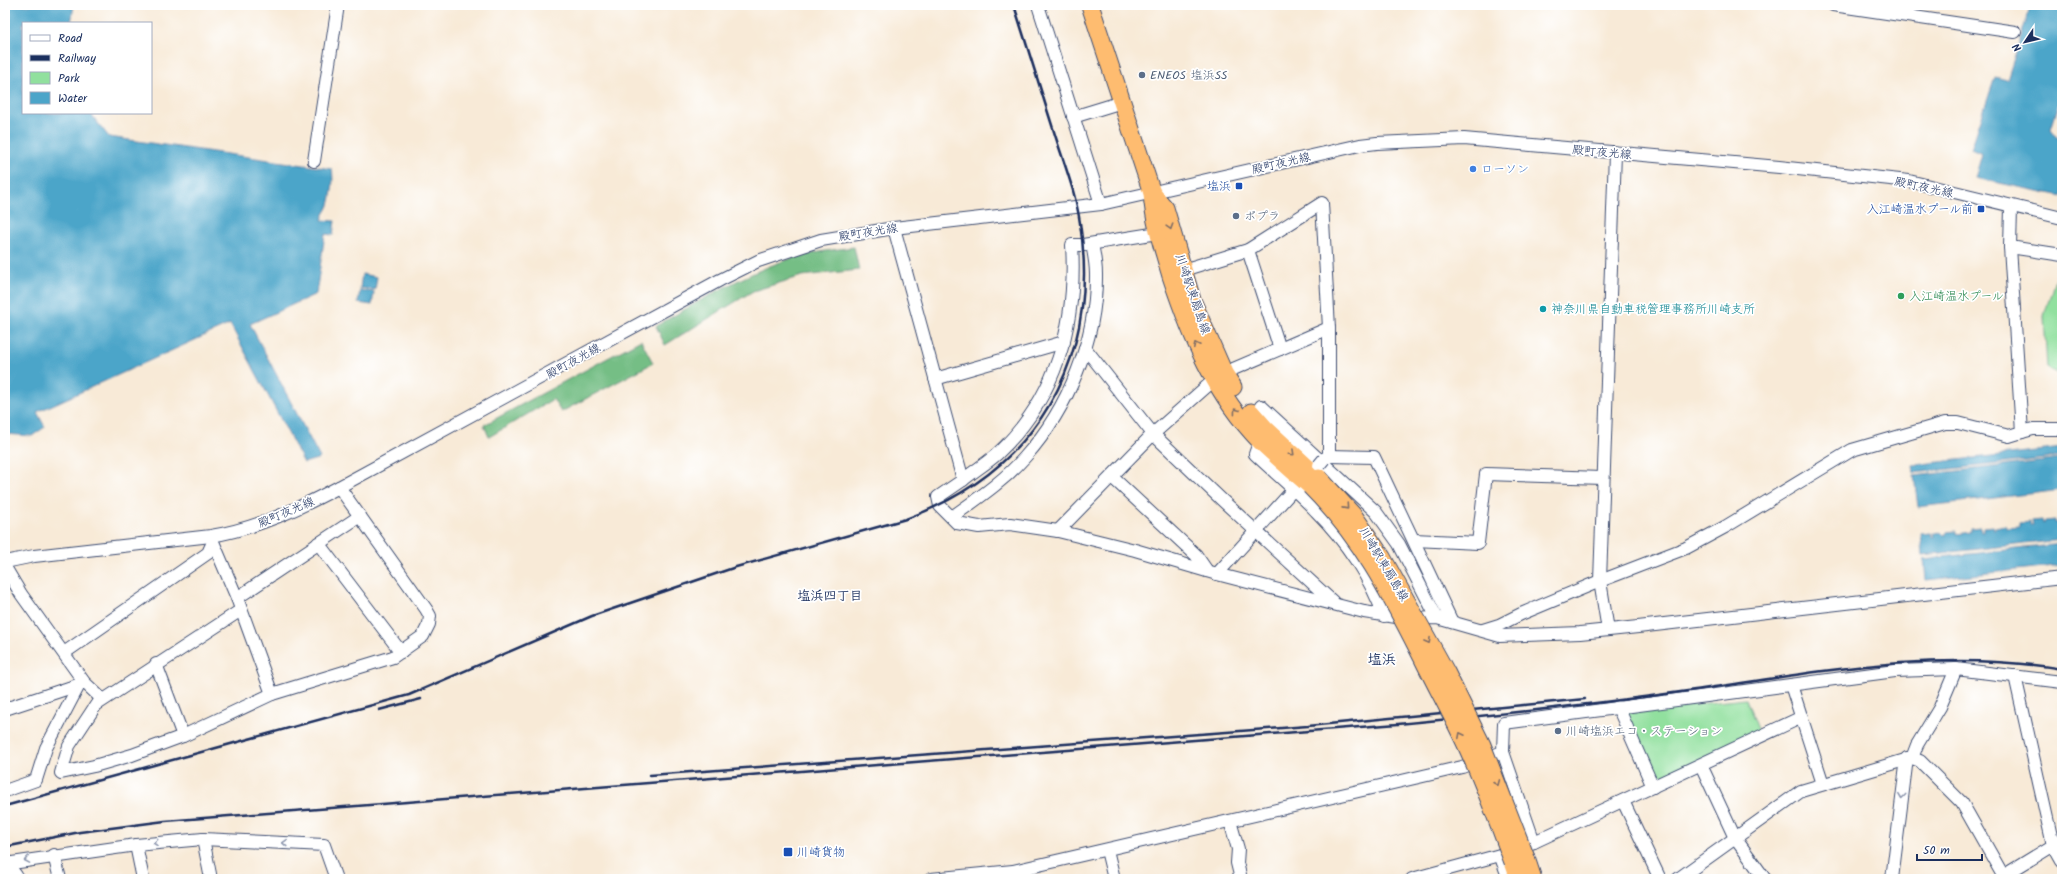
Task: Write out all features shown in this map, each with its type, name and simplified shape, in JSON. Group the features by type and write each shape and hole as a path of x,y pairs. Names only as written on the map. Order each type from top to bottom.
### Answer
{"highway":[{"name":"川崎駅東扇島線","path":"1090,5 1152,193 1153,211 1158,233 1195,343 1219,376 1242,420 1260,440 1319,469"},
{"name":"川崎駅東扇島線","path":"1152,193 1165,208 1183,270 1219,376 1237,394 1266,429 1319,469 1382,557 1446,672 1482,745 1519,879"},
{"name":"川崎駅東扇島線","path":"1513,858 1533,879"}],"street":[{"path":"314,161 338,5"},
{"path":"1038,5 1072,117 1101,204"},
{"path":"1832,5 2015,32"},
{"path":"1072,117 1122,102"},
{"name":"殿町夜光線","path":"5,562 34,556 212,539 265,522 302,507 339,488 753,264 821,240 894,228 1101,204 1360,146 1398,142 1464,139 1909,181 2006,206"},
{"path":"1608,630 1600,581 1602,478 1615,153"},
{"path":"1183,270 1248,250 1322,203 1329,328 1319,469 1374,457 1452,622"},
{"path":"2022,432 2006,206 2062,218"},
{"path":"894,228 963,480"},
{"path":"1158,233 1092,244 1072,245 1072,299 1064,342 1048,385 1025,423 996,454 963,480 938,497 940,506 957,523 979,527 1010,524 1058,531 1135,550 1336,605 1384,616 1409,619 1437,618 1500,636 1608,630 2062,578"},
{"path":"952,517 1009,473 1038,441 1057,413 1085,348 1094,303 1096,273 1092,244"},
{"path":"2010,247 2062,256"},
{"path":"1248,250 1280,349"},
{"path":"1058,531 1153,434 1219,376 1329,328"},
{"path":"935,379 1064,342"},
{"path":"1085,348 1153,434 1336,605"},
{"path":"1261,406 1376,512 1399,544 1437,618"},
{"path":"1481,630 1499,625 1521,614 1600,581 1686,548 1725,527 1852,450 1945,423 1958,423 2008,436 2033,429 2062,429"},
{"path":"1260,440 1255,454 1316,511 1337,535 1370,584 1384,616"},
{"path":"1414,540 1478,543 1486,474 1602,478"},
{"path":"1112,477 1196,555 1212,572"},
{"path":"241,610 102,699 96,705 69,746 61,773 132,756 182,736 272,694 386,660 401,652 423,636 429,624 430,616 339,488"},
{"path":"1212,572 1256,531 1293,490"},
{"path":"237,598 360,516"},
{"path":"212,539 237,598 272,694"},
{"path":"64,654 208,553 212,539"},
{"path":"318,544 401,652"},
{"path":"5,567 21,594 64,654 81,685 102,699"},
{"path":"156,664 182,736"},
{"path":"1534,842 1503,752 1504,723 1895,671 1956,669 2062,682"},
{"path":"1892,879 1909,758 1940,707 1956,669"},
{"path":"2015,676 2062,860"},
{"path":"5,709 81,685"},
{"path":"5,791 36,780 46,748 81,685"},
{"path":"1791,685 1823,784"},
{"path":"1618,707 1652,787"},
{"path":"1412,879 1513,858 1534,842 1802,717"},
{"path":"931,879 1014,875 1106,850 1462,767 1503,752"},
{"path":"1678,879 1798,792 1909,758 1920,761 1960,801 2004,878 2057,843"},
{"path":"1701,765 1735,838 1765,879"},
{"path":"1623,801 1660,879"},
{"path":"1230,821 1238,849 1237,863 1241,879"},
{"path":"203,839 212,879"},
{"path":"18,879 14,870 9,868 6,863 136,844 203,839 324,845 336,879"},
{"path":"136,844 143,879"},
{"path":"1106,850 1114,879"},
{"path":"54,855 60,879"},
{"path":"1509,879 1513,858"}],"green space":[{"path":"854,247 859,270 802,276 753,291 665,345 656,326 720,290 769,266 803,255"},
{"path":"2060,263 2062,263 2062,376 2047,368 2044,316"},
{"path":"641,340 653,363 561,412 553,399 489,437 484,425"},
{"path":"1746,699 1760,734 1659,780 1655,777 1626,715 1629,711"}],"water":[{"path":"5,5 74,5 71,22 22,22 22,114 91,114 109,137 332,169 333,182 331,197 322,220 335,221 333,235 325,234 316,294 250,324 320,458 304,463 230,324 37,412 45,427 32,436 5,434"},
{"path":"2031,5 2062,5 2062,94 2051,129 2062,143 2062,196 1975,178 1982,154 1971,149 1995,77 2007,80"},
{"path":"362,274 377,277 375,290 360,288"},
{"path":"360,290 374,292 372,305 358,303"},
{"path":"2062,448 2062,457 1914,473 1913,465"},
{"path":"2062,459 2062,490 1918,507 1914,476"},
{"path":"2042,520 2043,524 2045,521 2055,520 2055,523 2062,522 2062,540 1923,555 1921,534 1931,533 1932,537 1934,537 1933,533 1943,532 1944,535 1946,535 1946,532 1956,531 1956,534 1971,532 1971,528 1980,527 1981,531 1983,531 1983,527 1993,526 1994,530 1995,527 2005,525 2006,528 2020,527 2020,523 2030,522 2030,526 2033,526 2032,521"},
{"path":"2062,544 2062,565 1926,580 1924,559"}],"railway":[{"path":"5,806 409,695 592,616 736,567 906,519 952,498 991,472 1024,440 1050,404 1068,364 1080,320 1084,273 1080,223 1076,201 1014,5"},
{"path":"5,847 80,832 165,821 1435,721 1621,700 1787,676 1878,665 1969,661 2015,663 2062,669"},
{"path":"379,710 421,699"},
{"path":"650,775 1308,726 1585,699"}],"place":[{"name":"ENEOS 塩浜SS","path":"1142,75"},
{"name":"ローソン","path":"1473,169"},
{"name":"塩浜","path":"1239,186"},
{"name":"入江崎温水プール前","path":"1981,209"},
{"name":"ポプラ","path":"1236,216"},
{"name":"入江崎温水プール","path":"1901,296"},
{"name":"神奈川県自動車税管理事務所川崎支所","path":"1543,309"},
{"name":"川崎塩浜エコ・ステーション","path":"1558,731"},
{"name":"川崎貨物","path":"788,852"}],"district":[{"name":"塩浜四丁目","path":"830,595"},
{"name":"塩浜","path":"1382,659"}]}
